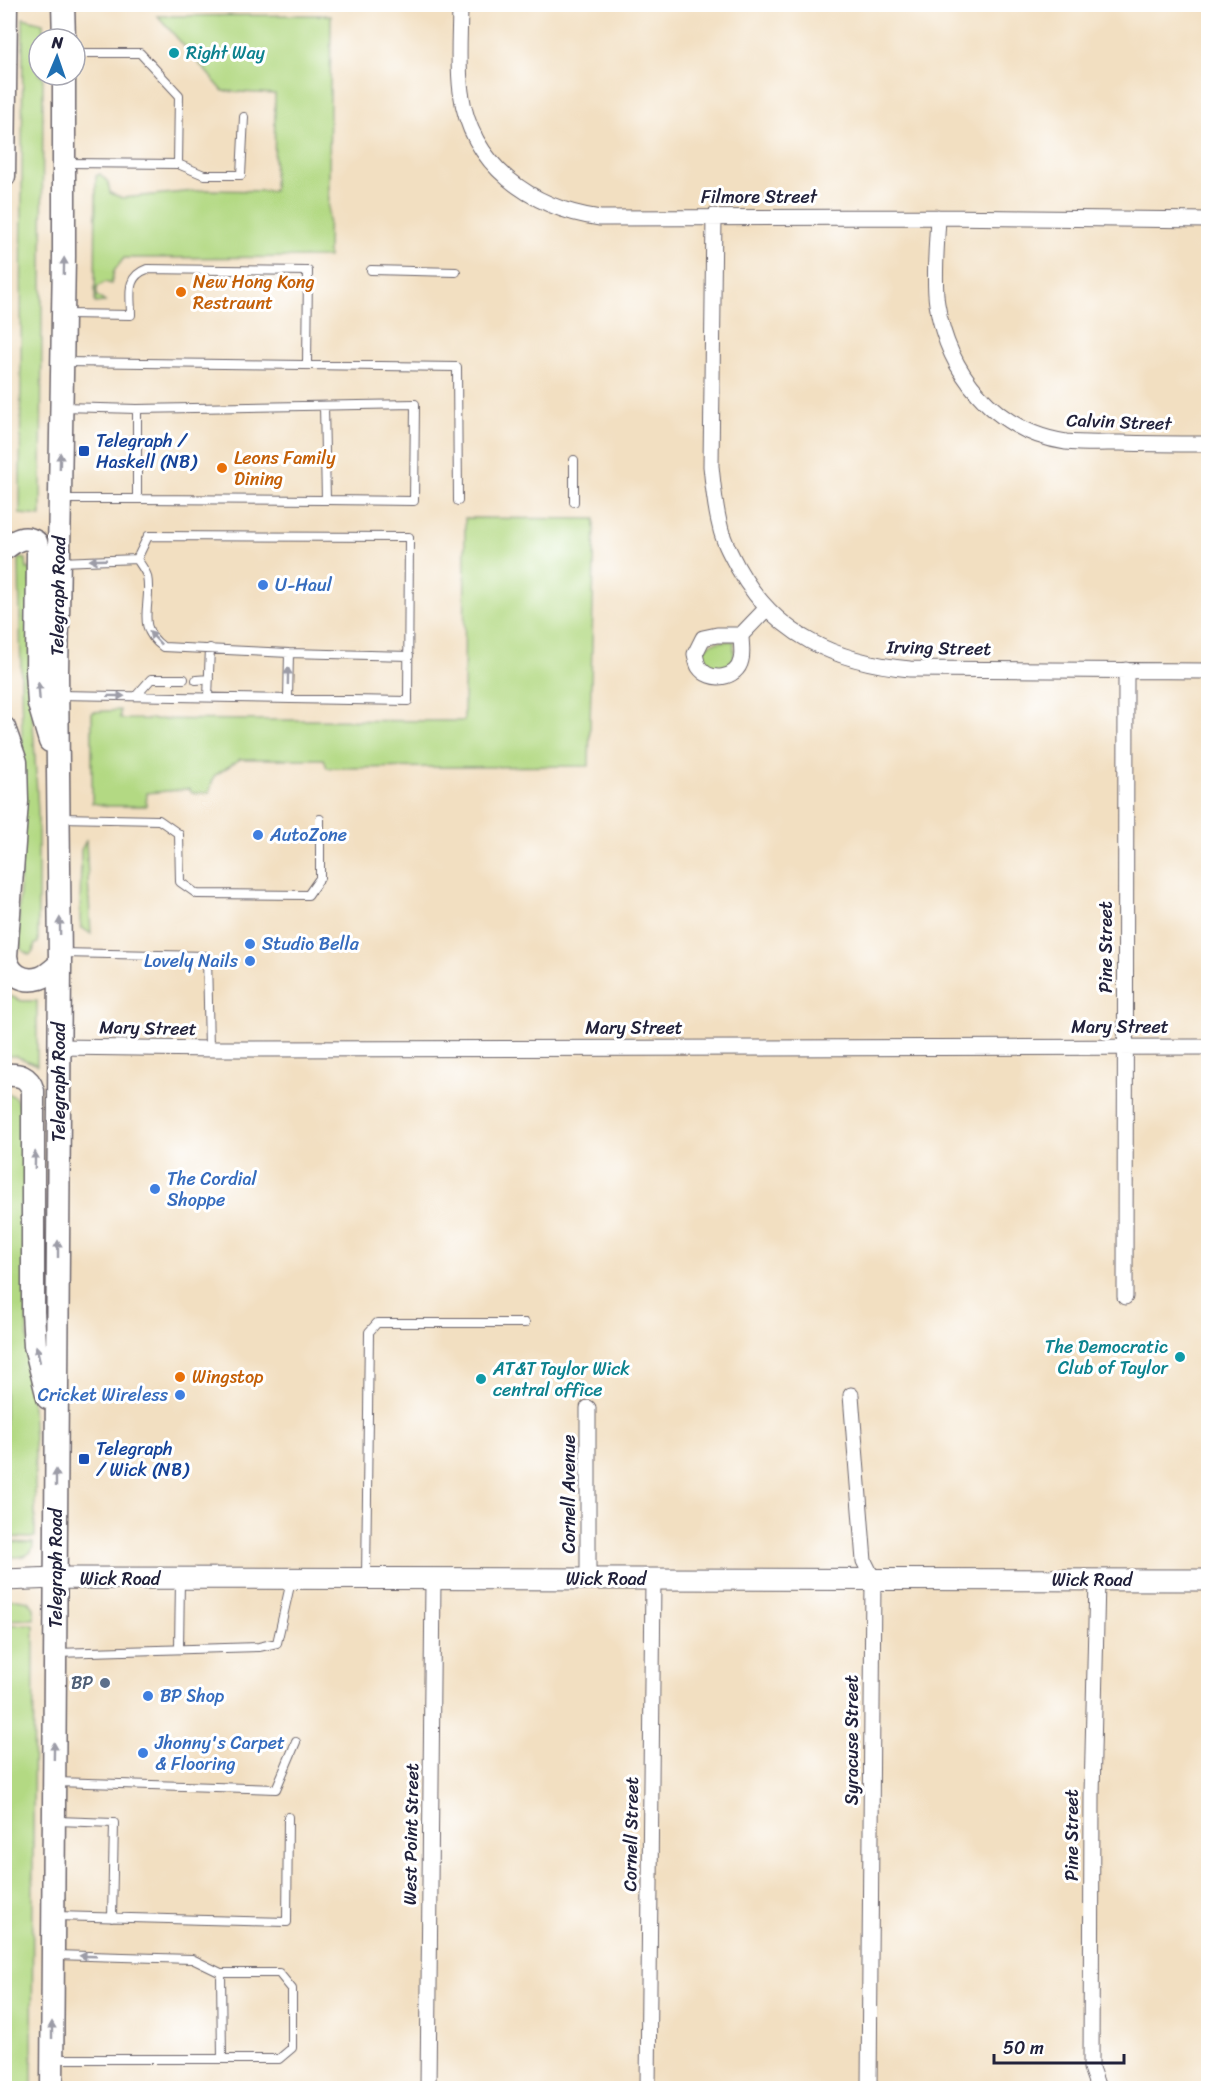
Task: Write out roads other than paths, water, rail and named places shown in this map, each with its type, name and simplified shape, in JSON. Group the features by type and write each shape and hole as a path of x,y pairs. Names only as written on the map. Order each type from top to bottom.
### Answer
{"main road":[{"path":"4,176 6,4"},
{"path":"63,4 64,27"},
{"name":"Telegraph Road","path":"52,2088 60,959 57,695 64,87"},
{"path":"4,549 24,537 36,543 38,550 39,704 58,768"},
{"path":"4,728 16,762 17,801 7,964 20,978 32,979 42,978 60,959"},
{"path":"4,1075 25,1078 31,1084 33,1091 35,1346 57,1432"}],"street":[{"name":"Filmore Street","path":"460,4 460,73 465,110 483,150 509,180 541,202 578,215 600,218 714,216 1209,220"},
{"name":"Irving Street","path":"714,216 711,466 714,492 720,528 732,556 748,586 767,608 791,629 819,646 844,657 876,666 910,669 1209,671"},
{"name":"Calvin Street","path":"938,217 936,302 941,324 957,366 979,396 993,409 1034,432 1065,441 1209,444"},
{"path":"741,635 767,608"},
{"name":"Pine Street","path":"1125,1297 1126,670"},
{"name":"Mary Street","path":"59,1047 208,1049 1209,1047"},
{"name":"Syracuse Street","path":"851,1395 864,1561 873,1579 869,2088"},
{"name":"Cornell Avenue","path":"588,1408 588,1580"},
{"name":"Wick Road","path":"4,1580 56,1578 1209,1580"},
{"name":"West Point Street","path":"428,2088 433,1580"},
{"name":"Cornell Street","path":"648,2088 653,1580"},
{"name":"Pine Street","path":"1097,1580 1092,1795 1091,2068 1098,2088"}],"lane":[{"path":"87,53 140,53 179,95 178,164"},
{"path":"64,163 178,164 204,176 242,175 244,117"},
{"path":"63,314 131,315 130,282 137,272 147,269 308,271 307,364"},
{"path":"371,270 456,272"},
{"path":"62,362 457,367 458,501"},
{"path":"60,499 414,501 415,404 137,409 62,407"},
{"path":"324,406 326,500"},
{"path":"137,409 137,499"},
{"path":"574,460 574,502"},
{"path":"57,695 408,701 409,537 148,536 137,559"},
{"path":"58,562 137,559"},
{"path":"137,559 147,575 147,630 153,640 163,647 409,656"},
{"path":"208,697 210,648"},
{"path":"288,699 289,653"},
{"path":"136,696 151,679 184,679"},
{"path":"196,680 209,679"},
{"path":"58,818 159,819 179,834 180,882 197,894 297,895 308,895 320,878 320,819"},
{"path":"60,959 207,956 208,1049"},
{"path":"366,1579 369,1332 377,1323 525,1323"},
{"path":"179,1648 180,1579"},
{"path":"55,1653 259,1647 277,1643 292,1579"},
{"path":"54,1782 276,1790 296,1742"},
{"path":"53,1916 287,1922 288,1817"},
{"path":"54,1821 114,1823 112,1918"},
{"path":"52,2059 279,2058 292,2049 292,1989 279,1972 221,1973 192,1959 53,1955"},
{"path":"221,1973 222,2059"}],"place":[{"name":"Right Way","path":"174,53"},
{"name":"New Hong Kong Restraunt","path":"181,292"},
{"name":"Telegraph / Haskell (NB)","path":"84,451"},
{"name":"Leons Family Dining","path":"222,468"},
{"name":"U-Haul","path":"263,585"},
{"name":"AutoZone","path":"258,835"},
{"name":"Studio Bella","path":"250,944"},
{"name":"Lovely Nails","path":"250,961"},
{"name":"The Cordial Shoppe","path":"155,1189"},
{"name":"The Democratic Club of Taylor","path":"1180,1357"},
{"name":"Wingstop","path":"180,1377"},
{"name":"AT&T Taylor Wick central office","path":"481,1379"},
{"name":"Cricket Wireless","path":"180,1395"},
{"name":"Telegraph / Wick (NB)","path":"84,1459"},
{"name":"BP","path":"105,1683"},
{"name":"BP Shop","path":"148,1696"},
{"name":"Jhonny's Carpet & Flooring","path":"143,1753"}]}
